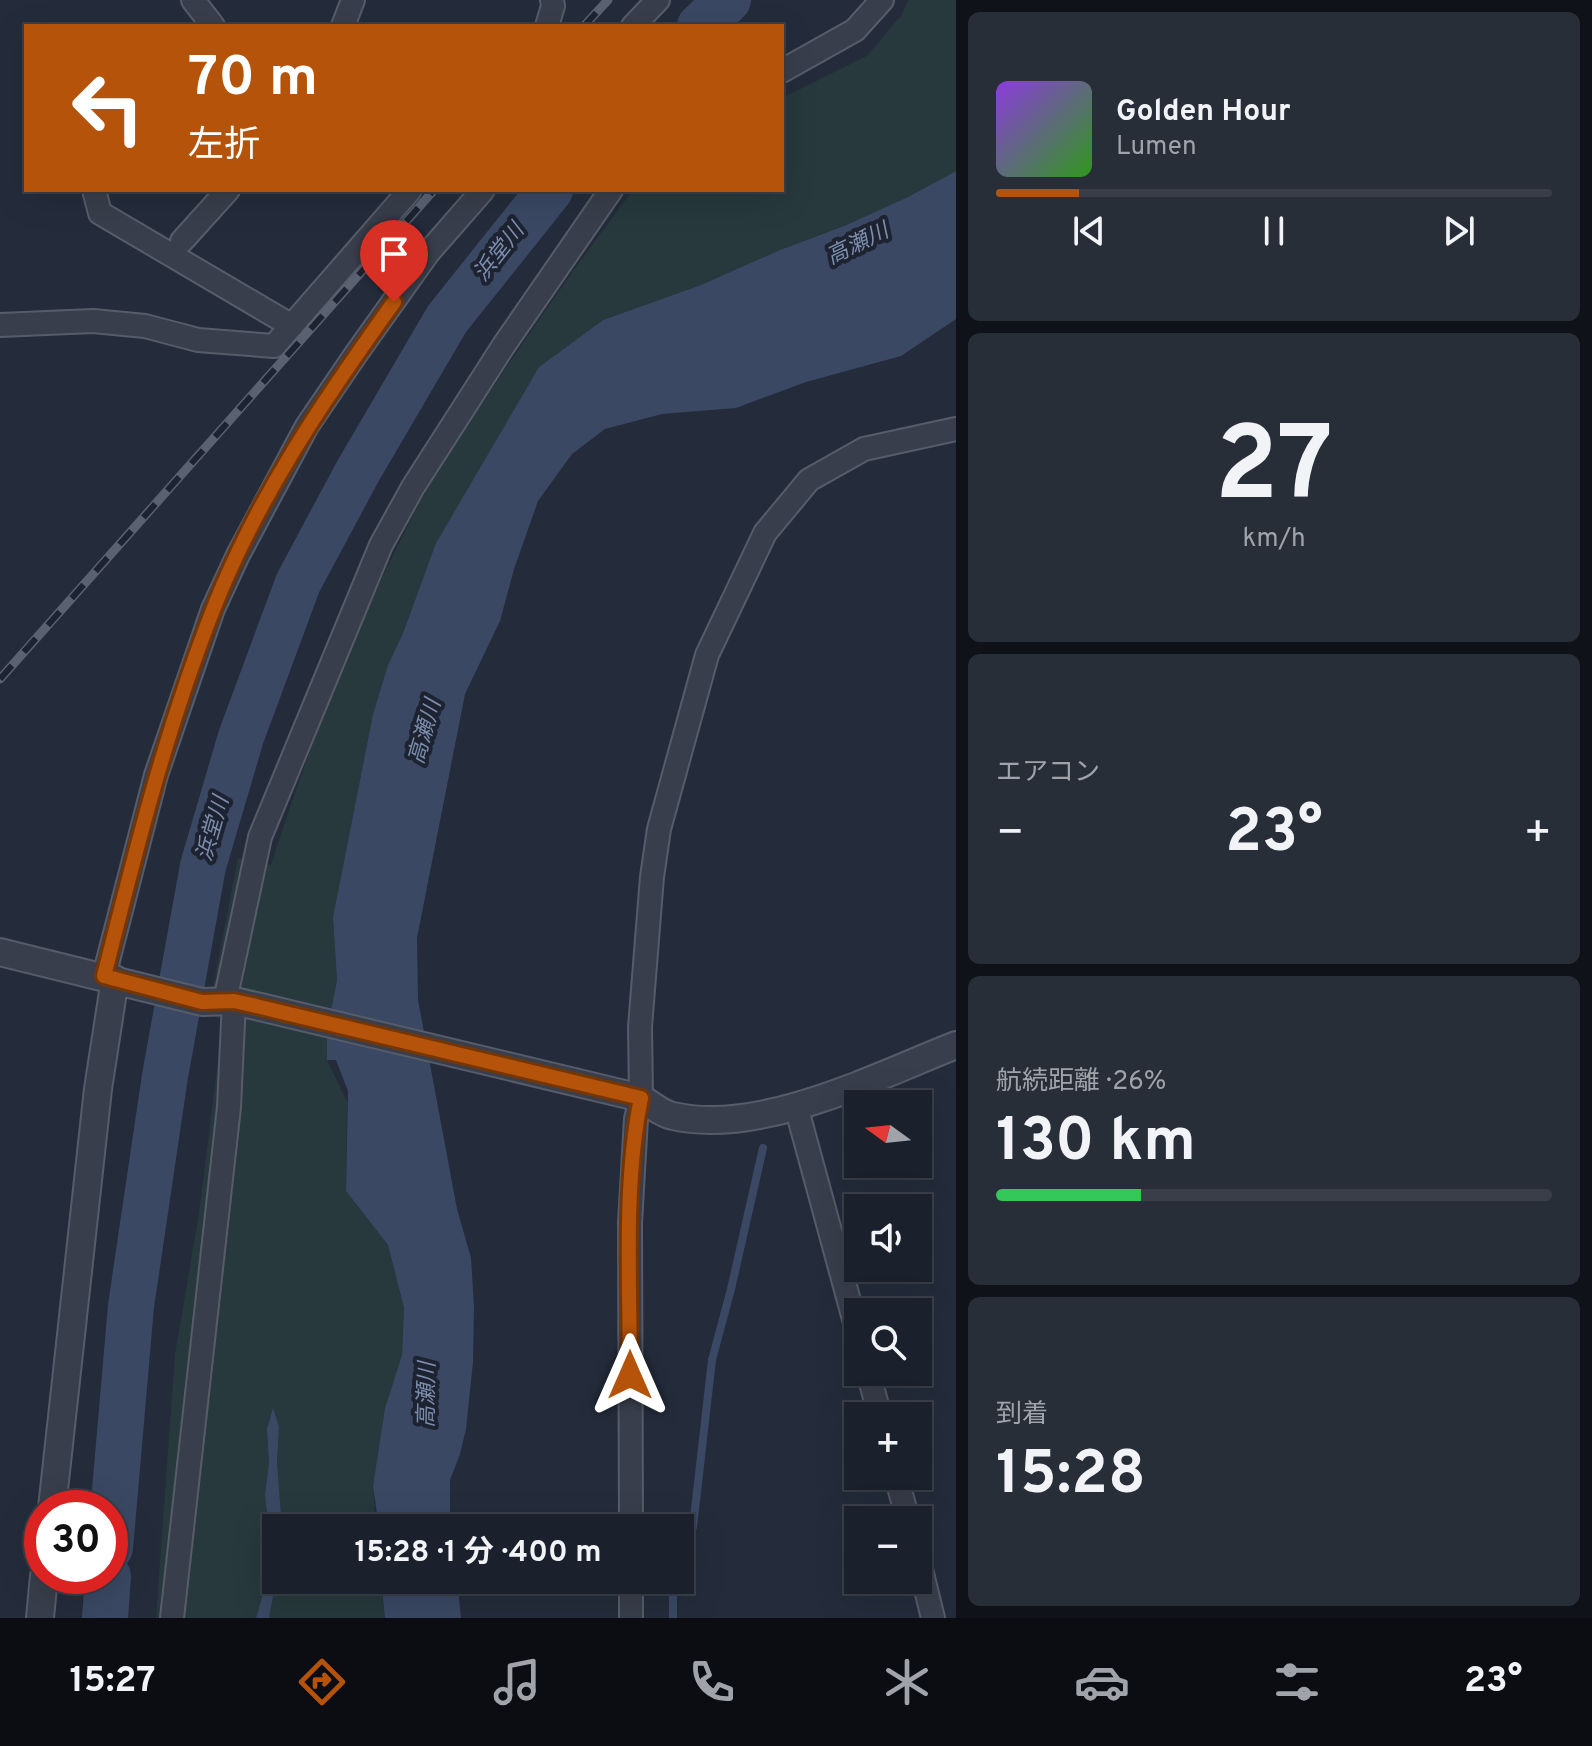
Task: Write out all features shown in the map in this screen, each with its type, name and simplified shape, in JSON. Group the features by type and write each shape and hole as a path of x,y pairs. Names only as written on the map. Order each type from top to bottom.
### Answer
{"street":[{"path":"193,0 211,24"},
{"path":"344,24 353,0"},
{"path":"548,24 552,0"},
{"path":"635,24 658,0"},
{"path":"784,70 855,30 882,0"},
{"path":"95,192 100,213 292,326"},
{"path":"182,241 226,192"},
{"path":"0,325 93,321 145,326 198,340 274,346 408,192"},
{"path":"54,1490 109,978 156,775 213,609 238,555 307,426 428,253 481,192"},
{"path":"172,1618 229,1107 229,1002 260,837 381,545 413,487 487,371 610,192"},
{"path":"631,1514 630,1223 636,1119 634,1096 652,877 659,829 707,655 765,533 809,480 864,449 956,429"},
{"path":"0,952 634,1096 669,1116 710,1121 754,1117 796,1106 956,1045"},
{"path":"796,1106 848,1298"},
{"path":"40,1618 42,1594"},
{"path":"631,1594 631,1618"},
{"path":"927,1594 933,1618"}],"shaded area":[{"path":"908,0 956,0 956,171 844,226 701,285 603,320 539,367 436,543 388,665 373,714 333,917 337,980 327,1032 327,1060 347,1102 346,1191 388,1245 404,1308 402,1355 385,1408 373,1486 375,1514 281,1514 277,1462 279,1427 267,1429 267,1514 262,1514 263,1594 256,1618 156,1618 175,1354 199,1214 223,1021 208,1013 238,858 271,865 337,682 375,593 418,506 513,358 632,192 784,192 784,97 867,56 902,14"},
{"path":"273,1594 382,1594 385,1618 269,1618"}],"water":[{"name":"高瀬川","path":"956,171 956,319 901,356 806,382 736,408 662,414 605,429 572,454 538,501 500,621 465,694 417,938 418,1000 457,1209 471,1258 473,1362 466,1429 450,1480 450,1514 377,1514 373,1486 385,1408 402,1355 404,1308 388,1245 346,1191 348,1091 336,1060 327,1060 327,1032 337,980 333,917 373,714 388,665 436,543 539,367 603,320 701,285 908,197"},
{"path":"273,1408 279,1427 277,1462 281,1514 267,1514 267,1429"},
{"path":"263,1594 273,1594 269,1618 256,1618"},
{"path":"382,1594 458,1594 461,1618 385,1618"}],"waterway":[{"name":"浜堂川","path":"702,24 728,0"},
{"name":"浜堂川","path":"115,1490 131,1306 165,1076 203,866 241,737 298,583 358,471 447,319 548,192"},
{"path":"694,1518 712,1360 763,1148"},
{"name":"浜堂川","path":"105,1618 107,1594"},
{"path":"673,1594 673,1618"}],"railway":[{"path":"586,24 608,0"},
{"path":"0,679 432,192"}],"route":[{"path":"394,302 307,426 238,555 213,609 156,775 104,976 202,1002 234,1001 641,1098 636,1119 630,1223 630,1375"}]}
